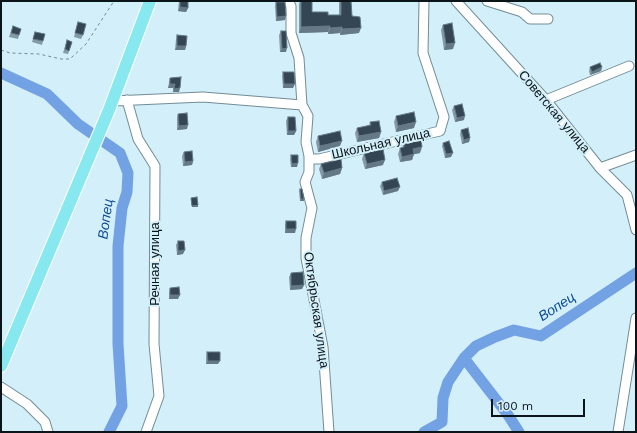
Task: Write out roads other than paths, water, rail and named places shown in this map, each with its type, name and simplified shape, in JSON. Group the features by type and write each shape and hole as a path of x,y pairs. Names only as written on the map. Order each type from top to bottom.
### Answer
{"main road":[{"path":"1,366 111,105 150,1"}],"street":[{"name":"Октябрьская улица","path":"288,1 291,6 291,33 299,58 302,105 308,116 306,142 309,159 309,172 305,182 312,208 306,238 306,258 323,347 329,432"},
{"name":"Школьная улица","path":"309,159 319,159 440,131 444,117 423,53 424,1"},
{"name":"Советская улица","path":"456,1 546,100 600,168 627,195 636,230"},
{"path":"488,1 522,12 530,19 548,19"},
{"path":"546,100 629,66"},
{"path":"111,105 127,100 203,96 302,105"},
{"name":"Речная улица","path":"127,100 138,139 155,166 154,344 159,396 146,432"},
{"path":"600,168 636,155"},
{"path":"618,432 636,318"},
{"path":"1,387 27,404 45,422 48,432"}],"waterway":[{"name":"Вопец","path":"1,73 47,94 78,124 120,153 128,173 127,192 122,208 118,246 118,344 122,406 109,432"},
{"name":"Вопец","path":"424,432 442,422 443,398 448,382 464,358 476,346 514,330 541,336 636,273"},
{"path":"464,358 508,415 519,432"}]}
